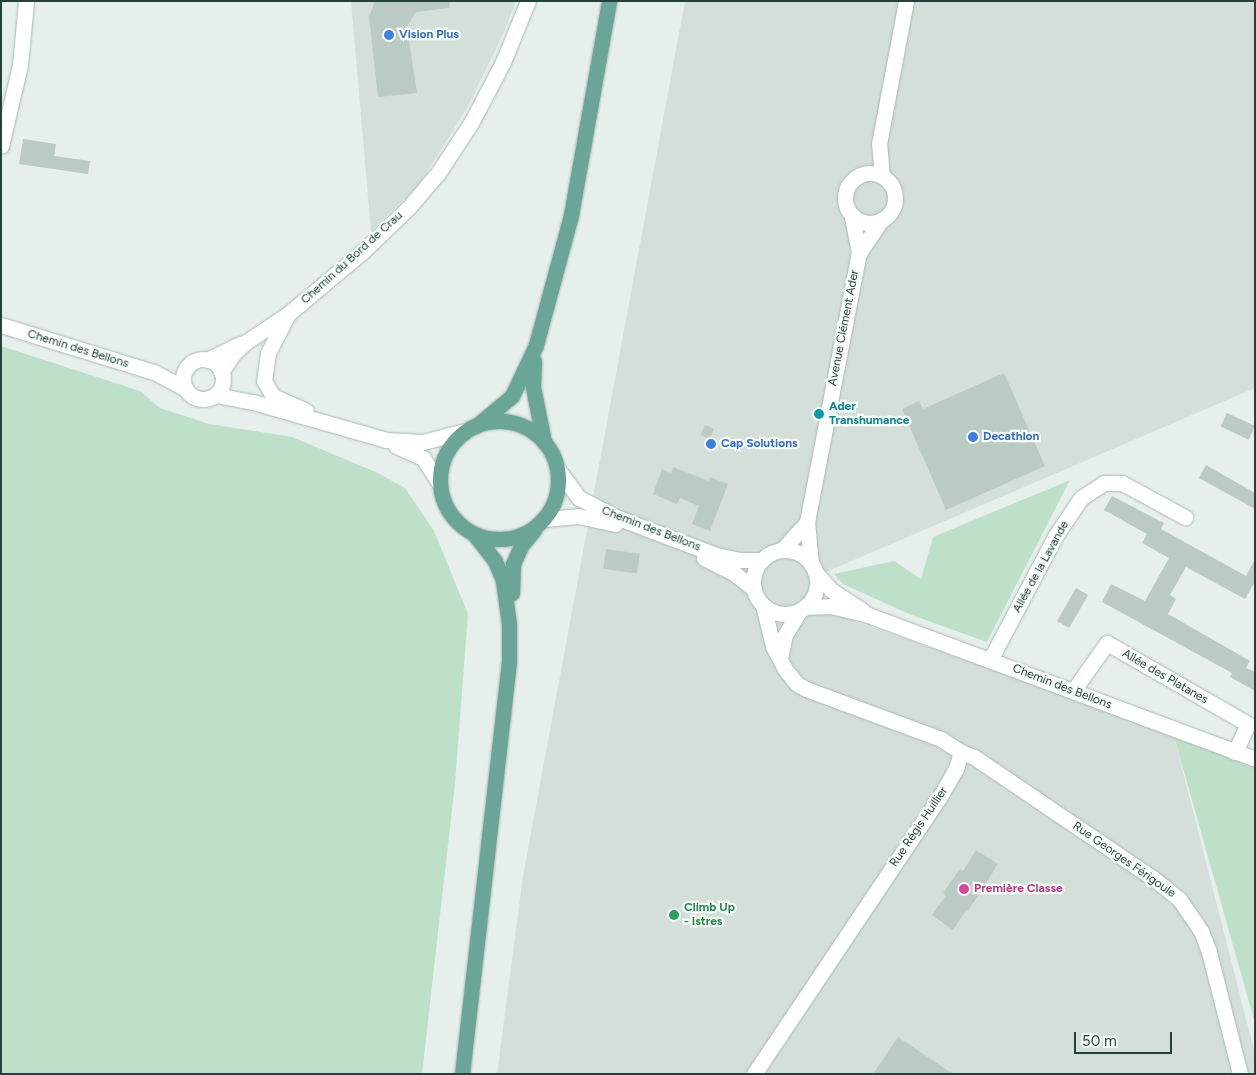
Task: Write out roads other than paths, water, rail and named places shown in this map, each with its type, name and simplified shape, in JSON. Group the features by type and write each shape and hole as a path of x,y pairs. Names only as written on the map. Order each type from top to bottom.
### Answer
{"main road":[{"path":"544,442 532,380 536,344 571,214 609,1"},
{"path":"536,344 512,396 448,448 443,459 439,483 442,499 449,513 460,525 474,534 490,539 506,539 522,535 541,523"},
{"path":"471,428 490,422 505,421 520,425 533,432 544,442 552,454 557,468 556,496 541,523 522,546 513,564 513,603 509,624"},
{"path":"462,1074 510,661 509,624 499,569 489,552 474,534"}],"street":[{"path":"1,146 20,65 26,1"},
{"name":"Chemin du Bord de Crau","path":"246,342 288,314 362,252 410,206 438,173 480,106 503,62 528,1"},
{"path":"882,176 880,144 906,1"},
{"path":"862,174 882,176 890,183 895,197 891,212 881,220 866,223 852,216 847,208 845,192 852,180 862,174 880,144"},
{"name":"Avenue Clément Ader","path":"813,568 807,522 859,252 852,216"},
{"name":"Avenue Clément Ader","path":"859,252 881,220"},
{"path":"288,314 268,353 264,381 273,396 311,413 327,423"},
{"name":"Chemin des Bellons","path":"1,325 154,372 186,389"},
{"path":"246,342 207,360 195,362 187,369 184,379 186,389 196,398 203,399 216,395 254,402 386,440 423,458 439,483"},
{"path":"216,395 221,388 222,375 234,353 246,342"},
{"path":"207,360 213,362 222,375 254,402"},
{"name":"Chemin des Bellons","path":"154,372 187,369"},
{"path":"386,440 423,442 471,428"},
{"name":"Chemin des Bellons","path":"557,468 579,498 616,517 716,555 740,560 761,560"},
{"name":"Allée de la Lavande","path":"990,660 1056,535 1081,498 1104,483 1122,483 1185,516"},
{"name":"Chemin des Bellons","path":"541,523 578,516 611,523 700,556 735,574 754,588"},
{"path":"782,550 807,522"},
{"path":"780,658 786,635 816,588 813,568 799,553 782,550 767,555 761,560 756,568 754,588 763,605 773,646 788,675 806,689 941,740 962,752"},
{"name":"Chemin des Bellons","path":"813,568 831,590 868,615"},
{"path":"763,605 780,613 802,608"},
{"name":"Chemin des Bellons","path":"802,608 830,606 868,615 1255,759"},
{"name":"Allée des Platanes","path":"1073,691 1107,644 1248,724 1235,752"},
{"name":"Rue Régis Huillier","path":"754,1074 939,798 956,769 962,752"},
{"name":"Rue Georges Férigoule","path":"962,752 974,757 1153,878 1180,900 1201,931 1209,952 1240,1074"}],"place":[{"name":"Vision Plus","path":"389,35"},
{"name":"Ader Transhumance","path":"819,414"},
{"name":"Decathlon","path":"973,437"},
{"name":"Cap Solutions","path":"711,444"},
{"name":"Première Classe","path":"964,889"},
{"name":"Climb Up - Istres","path":"674,915"}]}
